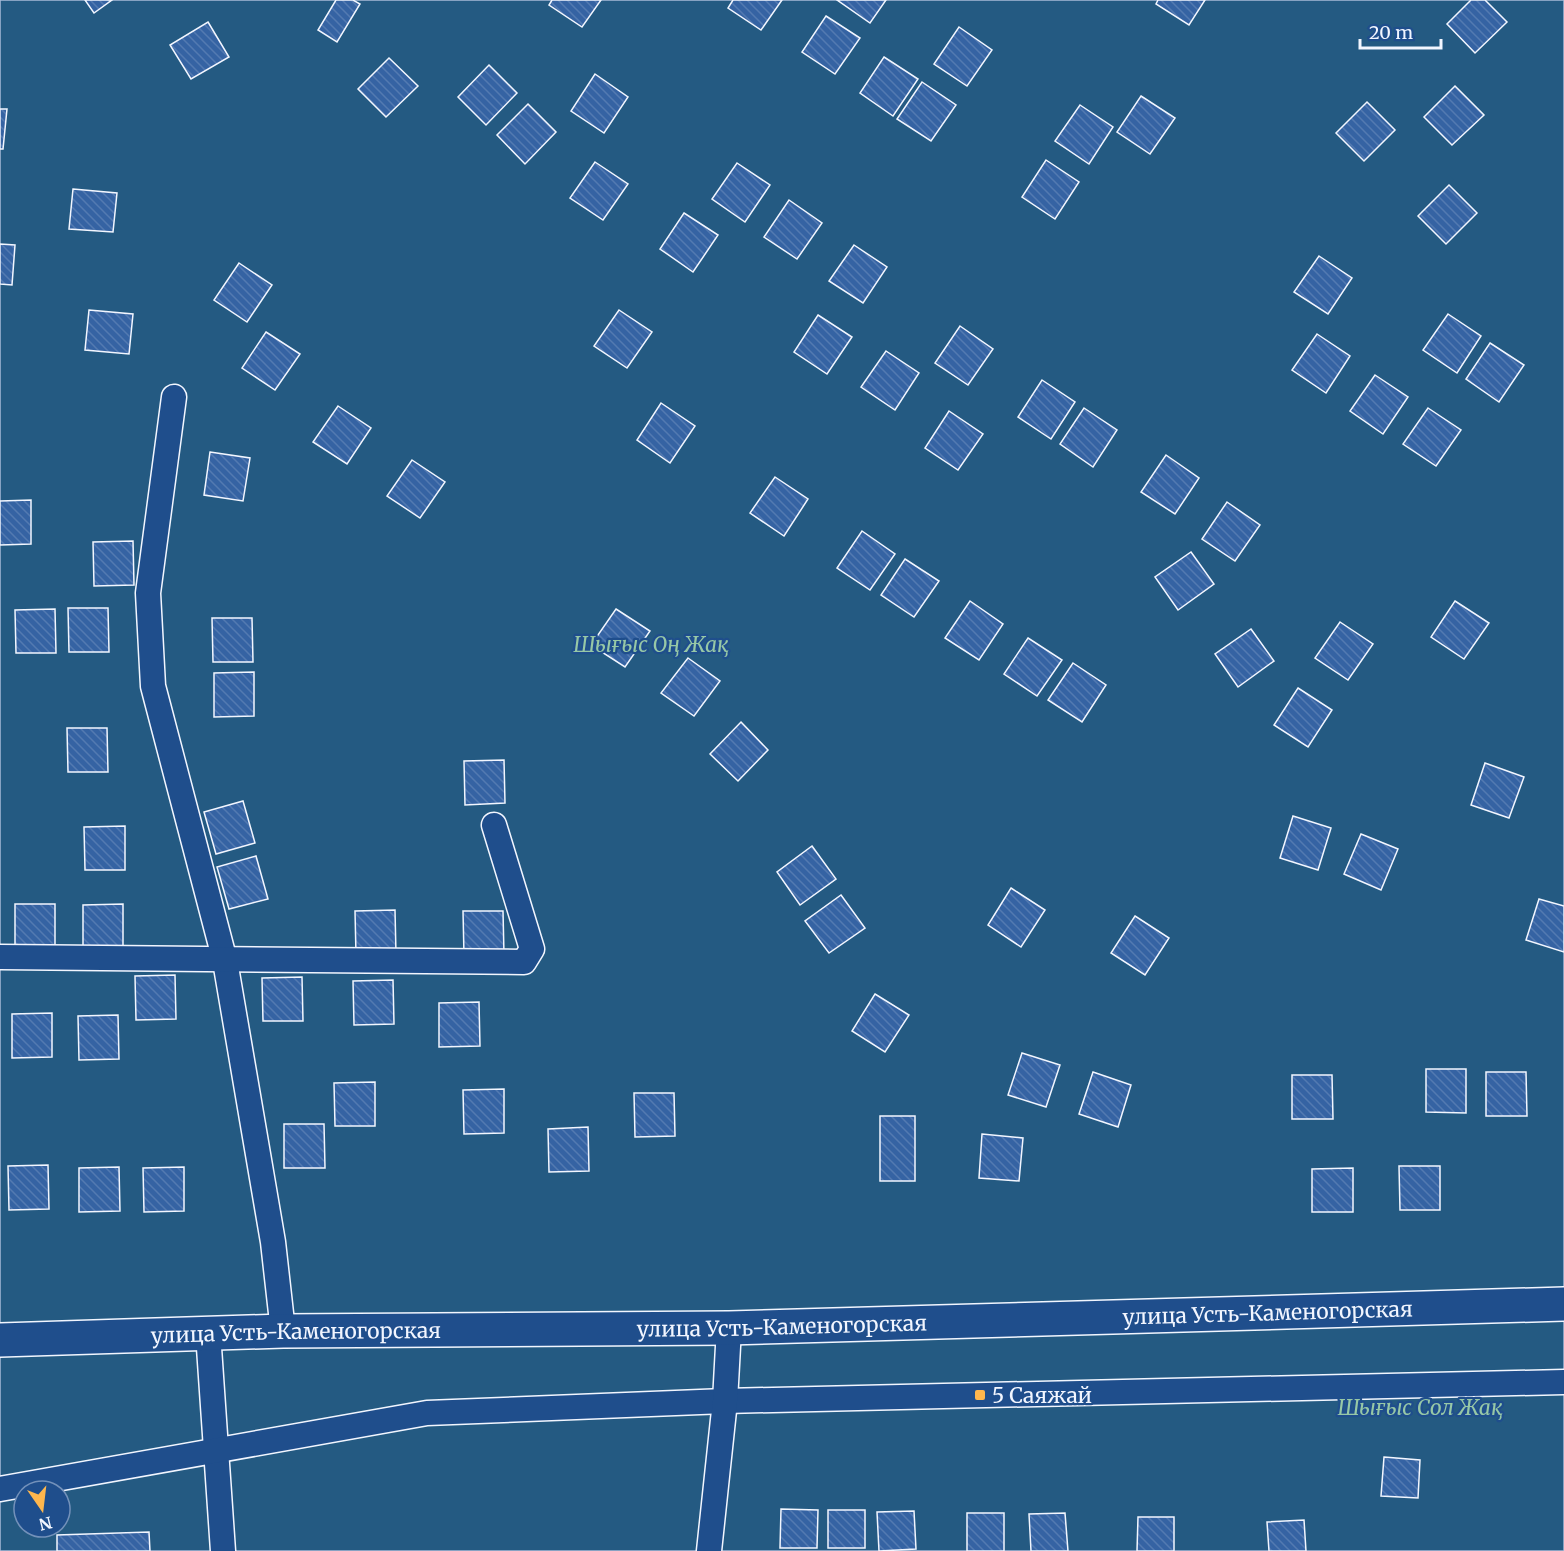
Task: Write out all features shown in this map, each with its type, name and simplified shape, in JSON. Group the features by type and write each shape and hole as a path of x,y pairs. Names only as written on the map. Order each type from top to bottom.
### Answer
{"street":[{"path":"174,397 148,593 153,686 225,961 273,1242 283,1330"},
{"path":"0,957 524,963 532,949 494,825"},
{"name":"улица Усть-Каменогорская","path":"0,1340 283,1330 729,1328 1564,1304"},
{"path":"709,1551 725,1401 729,1328"},
{"path":"208,1333 223,1551"},
{"path":"0,1489 427,1413 725,1401 1564,1382"}],"green space":[{"name":"Шығыс Оң Жақ","path":"0,0 1564,0 1564,1551 0,1551"}],"building":[{"path":"85,0 112,0 94,13"},
{"path":"336,0 353,0 360,4 337,42 318,30"},
{"path":"552,0 601,0 582,27 549,5"},
{"path":"733,0 782,0 761,30 728,8"},
{"path":"837,0 886,0 870,23"},
{"path":"1158,0 1205,0 1189,25 1156,4"},
{"path":"1471,0 1485,0 1507,22 1475,53 1447,24"},
{"path":"826,16 860,38 835,74 802,52"},
{"path":"208,22 229,57 191,79 170,45"},
{"path":"959,27 992,50 967,86 934,64"},
{"path":"884,57 918,79 893,116 860,93"},
{"path":"389,58 418,86 386,117 358,89"},
{"path":"489,65 517,93 486,125 458,97"},
{"path":"595,74 628,97 604,133 571,111"},
{"path":"922,82 956,105 931,141 897,119"},
{"path":"1455,86 1484,115 1452,145 1424,117"},
{"path":"1141,96 1175,118 1150,154 1117,132"},
{"path":"1367,102 1395,130 1364,161 1336,133"},
{"path":"528,104 556,132 525,164 497,135"},
{"path":"1080,105 1113,127 1089,164 1055,141"},
{"path":"0,109 7,109 3,149 0,149"},
{"path":"1046,160 1079,182 1055,219 1022,197"},
{"path":"595,162 628,184 603,220 570,198"},
{"path":"737,163 770,185 745,222 712,199"},
{"path":"1449,185 1477,213 1446,244 1418,216"},
{"path":"73,189 117,193 113,232 69,229"},
{"path":"789,200 822,223 797,259 764,237"},
{"path":"684,213 718,235 693,272 660,249"},
{"path":"0,244 15,245 12,285 0,284"},
{"path":"854,245 887,267 863,303 829,281"},
{"path":"1319,256 1352,278 1328,314 1294,292"},
{"path":"239,263 272,285 247,322 214,300"},
{"path":"89,310 133,314 129,354 85,350"},
{"path":"619,310 652,332 627,368 594,346"},
{"path":"1448,314 1481,336 1457,373 1423,350"},
{"path":"818,315 852,337 827,374 794,352"},
{"path":"960,326 993,349 968,385 935,363"},
{"path":"266,332 300,354 275,390 242,368"},
{"path":"1317,334 1350,356 1326,393 1292,370"},
{"path":"1490,343 1524,365 1499,402 1466,379"},
{"path":"886,351 919,373 895,410 861,387"},
{"path":"1375,375 1408,397 1383,434 1350,411"},
{"path":"1042,380 1075,402 1051,439 1018,417"},
{"path":"661,403 695,426 670,463 637,440"},
{"path":"338,406 371,428 347,464 313,442"},
{"path":"1084,408 1117,430 1093,467 1060,444"},
{"path":"1428,408 1461,430 1436,466 1403,444"},
{"path":"949,411 983,434 958,470 925,448"},
{"path":"210,452 250,458 243,501 204,495"},
{"path":"1166,455 1199,478 1175,514 1141,492"},
{"path":"412,460 445,482 420,518 387,496"},
{"path":"775,477 808,499 784,536 750,513"},
{"path":"31,500 31,544 0,545 0,501"},
{"path":"1227,502 1260,525 1235,561 1202,539"},
{"path":"862,531 895,554 870,590 837,568"},
{"path":"133,541 134,585 94,586 93,542"},
{"path":"1191,552 1214,584 1178,610 1155,577"},
{"path":"905,559 939,581 914,617 881,595"},
{"path":"970,601 1003,624 979,660 945,638"},
{"path":"1455,601 1489,623 1464,659 1431,637"},
{"path":"68,608 108,608 109,652 69,652"},
{"path":"55,609 56,653 16,653 15,610"},
{"path":"616,609 650,631 625,667 591,645"},
{"path":"212,618 252,618 253,662 213,662"},
{"path":"1340,622 1373,644 1348,680 1315,658"},
{"path":"1251,629 1274,661 1238,687 1215,654"},
{"path":"1028,638 1062,660 1037,696 1004,674"},
{"path":"688,658 720,681 694,716 661,693"},
{"path":"1073,663 1106,685 1082,722 1048,700"},
{"path":"254,672 254,716 214,717 214,673"},
{"path":"1298,688 1332,710 1308,747 1274,725"},
{"path":"741,722 768,750 738,781 710,754"},
{"path":"67,728 107,728 108,772 68,772"},
{"path":"504,760 505,803 465,805 464,761"},
{"path":"1485,763 1524,777 1509,818 1471,805"},
{"path":"243,801 255,843 216,854 204,812"},
{"path":"1293,816 1331,828 1318,870 1280,858"},
{"path":"125,826 125,870 85,870 84,827"},
{"path":"1361,834 1398,849 1381,890 1344,874"},
{"path":"812,846 836,879 800,905 777,872"},
{"path":"256,856 268,899 229,909 217,867"},
{"path":"1011,888 1045,910 1021,947 988,925"},
{"path":"841,895 865,928 829,953 805,921"},
{"path":"1539,899 1564,906 1564,952 1526,940"},
{"path":"15,904 55,904 55,947 15,948"},
{"path":"123,904 123,948 83,949 83,905"},
{"path":"395,910 396,954 356,955 355,911"},
{"path":"463,911 503,911 504,955 464,956"},
{"path":"1135,916 1169,938 1145,975 1111,953"},
{"path":"175,975 176,1019 136,1020 135,976"},
{"path":"302,977 303,1021 263,1021 262,978"},
{"path":"393,980 394,1024 354,1025 353,981"},
{"path":"875,994 909,1015 885,1052 852,1031"},
{"path":"479,1002 480,1046 439,1047 439,1003"},
{"path":"52,1013 52,1057 12,1058 12,1014"},
{"path":"118,1015 119,1059 79,1060 78,1016"},
{"path":"1022,1053 1060,1065 1046,1107 1008,1095"},
{"path":"1426,1069 1466,1069 1466,1113 1426,1112"},
{"path":"1093,1072 1131,1085 1118,1127 1079,1114"},
{"path":"1486,1072 1526,1072 1527,1116 1486,1116"},
{"path":"1292,1075 1332,1075 1333,1119 1292,1119"},
{"path":"375,1082 375,1126 335,1126 334,1083"},
{"path":"504,1089 504,1133 464,1134 463,1090"},
{"path":"634,1093 674,1093 675,1136 635,1137"},
{"path":"880,1116 915,1116 915,1181 880,1181"},
{"path":"284,1124 324,1124 325,1168 284,1168"},
{"path":"588,1127 589,1171 549,1172 548,1129"},
{"path":"982,1134 1023,1138 1019,1181 979,1178"},
{"path":"48,1165 49,1209 9,1210 8,1166"},
{"path":"1399,1166 1440,1166 1440,1210 1400,1210"},
{"path":"119,1167 120,1211 79,1212 79,1168"},
{"path":"184,1167 184,1211 144,1212 143,1168"},
{"path":"1353,1168 1353,1212 1312,1212 1312,1169"},
{"path":"1384,1457 1420,1460 1418,1498 1381,1496"},
{"path":"781,1509 818,1510 817,1548 780,1548"},
{"path":"828,1510 865,1510 865,1548 828,1548"},
{"path":"914,1511 916,1549 879,1551 877,1512"},
{"path":"967,1513 1004,1513 1004,1551 967,1551"},
{"path":"1065,1513 1068,1551 1031,1551 1029,1514"},
{"path":"1138,1517 1174,1517 1174,1551 1137,1551"},
{"path":"1304,1520 1306,1551 1269,1551 1267,1522"},
{"path":"149,1532 150,1551 57,1551 57,1539 72,1539 72,1535"}],"place":[{"name":"5 Саяжай","path":"980,1395"}],"park label":[{"name":"Шығыс Сол Жақ","path":"1420,1407"}]}
